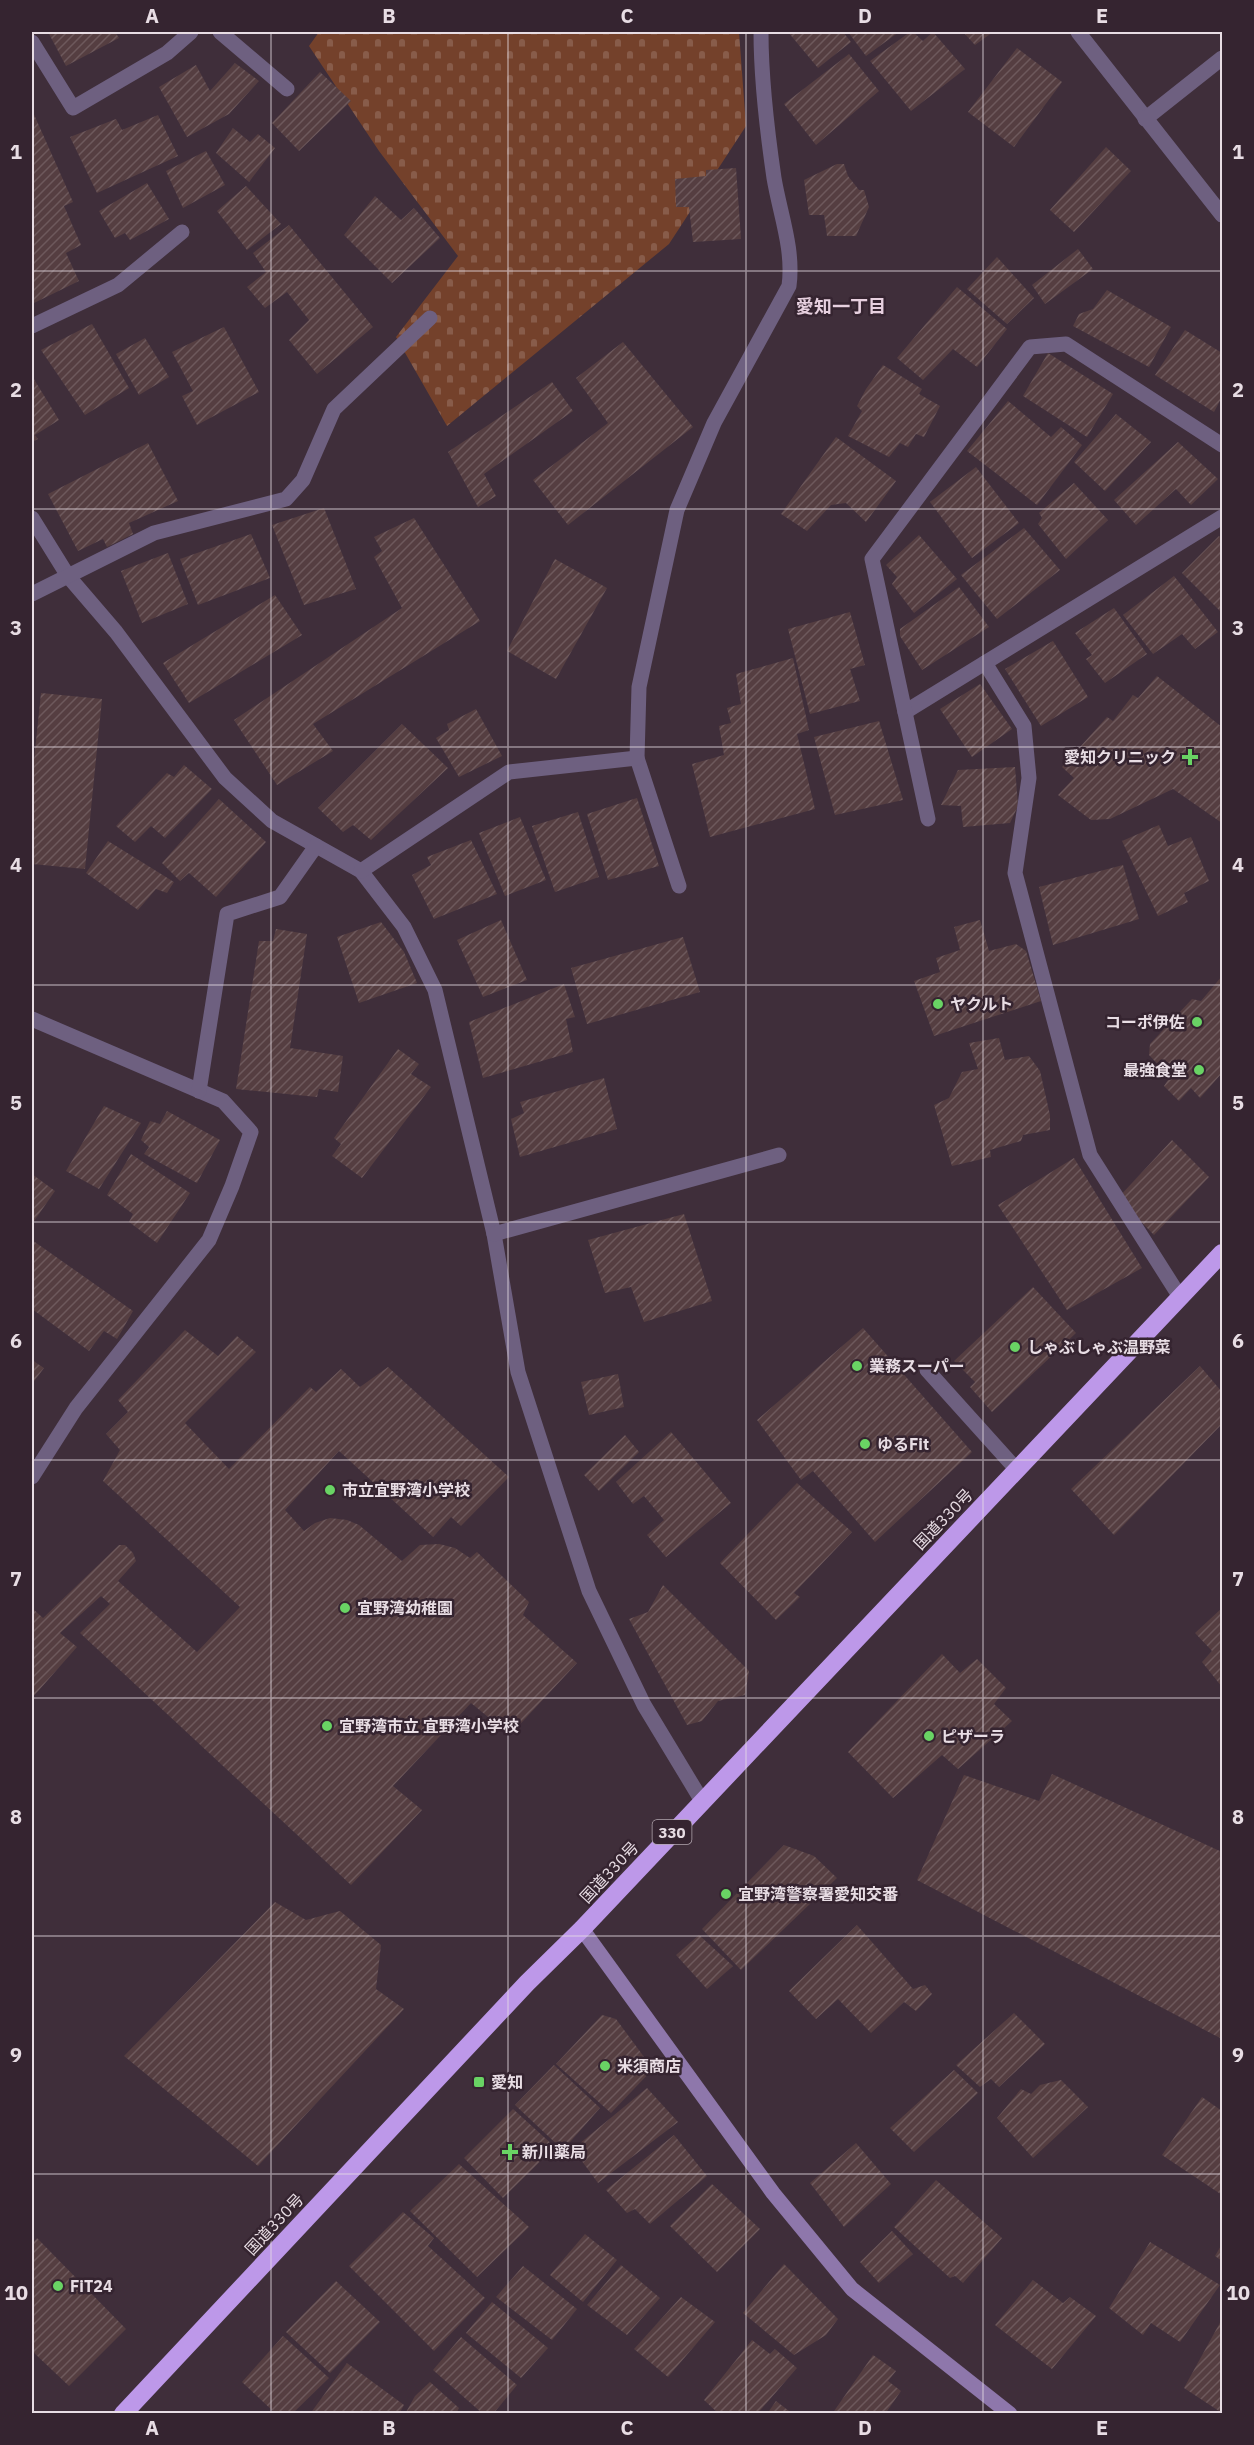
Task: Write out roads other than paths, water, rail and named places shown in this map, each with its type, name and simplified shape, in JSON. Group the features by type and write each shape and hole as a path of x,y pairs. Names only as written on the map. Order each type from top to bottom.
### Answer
{"highway":[{"name":"国道330号","path":"123,2414 511,2001 582,1929 1222,1253"}],"street":[{"path":"32,42 73,108 167,53 191,32"},
{"path":"220,32 287,89"},
{"path":"679,886 638,758 639,687 677,510 714,423 789,286 792,264 774,179 761,67 761,32"},
{"path":"1078,32 1222,215"},
{"path":"1145,119 1222,58"},
{"path":"32,326 118,285 182,231"},
{"path":"32,594 154,533 286,499 303,480 334,409 429,318"},
{"path":"928,819 872,559 1030,347 1066,344 1222,445"},
{"path":"905,712 1222,517"},
{"path":"32,518 68,576 116,632 225,778 272,821 361,871 404,927 435,990 494,1234 518,1372 589,1591 644,1705 702,1801"},
{"path":"985,663 1024,726 1029,778 1015,873 1090,1155 1180,1298"},
{"path":"361,871 509,772 638,758"},
{"path":"199,1091 227,914 280,897 316,846"},
{"path":"32,1019 223,1101 250,1132 209,1240 76,1408 32,1477"},
{"path":"494,1234 779,1155"},
{"path":"927,1370 1017,1470"},
{"path":"582,1929 773,2193 852,2289 1011,2414"}],"place":[{"name":"愛知クリニック","path":"1190,757"},
{"name":"ヤクルト","path":"938,1004"},
{"name":"コーポ伊佐","path":"1197,1022"},
{"name":"最強食堂","path":"1199,1070"},
{"name":"しゃぶしゃぶ温野菜","path":"1015,1347"},
{"name":"業務スーパー","path":"857,1366"},
{"name":"ゆるFit","path":"865,1444"},
{"name":"市立宜野湾小学校","path":"330,1490"},
{"name":"宜野湾幼稚園","path":"345,1608"},
{"name":"宜野湾市立 宜野湾小学校","path":"327,1726"},
{"name":"ピザーラ","path":"929,1736"},
{"name":"宜野湾警察署愛知交番","path":"726,1894"},
{"name":"米須商店","path":"605,2066"},
{"name":"愛知","path":"479,2082"},
{"name":"新川薬局","path":"510,2152"},
{"name":"FiT24","path":"58,2286"}],"district":[{"name":"愛知一丁目","path":"841,306"}]}
